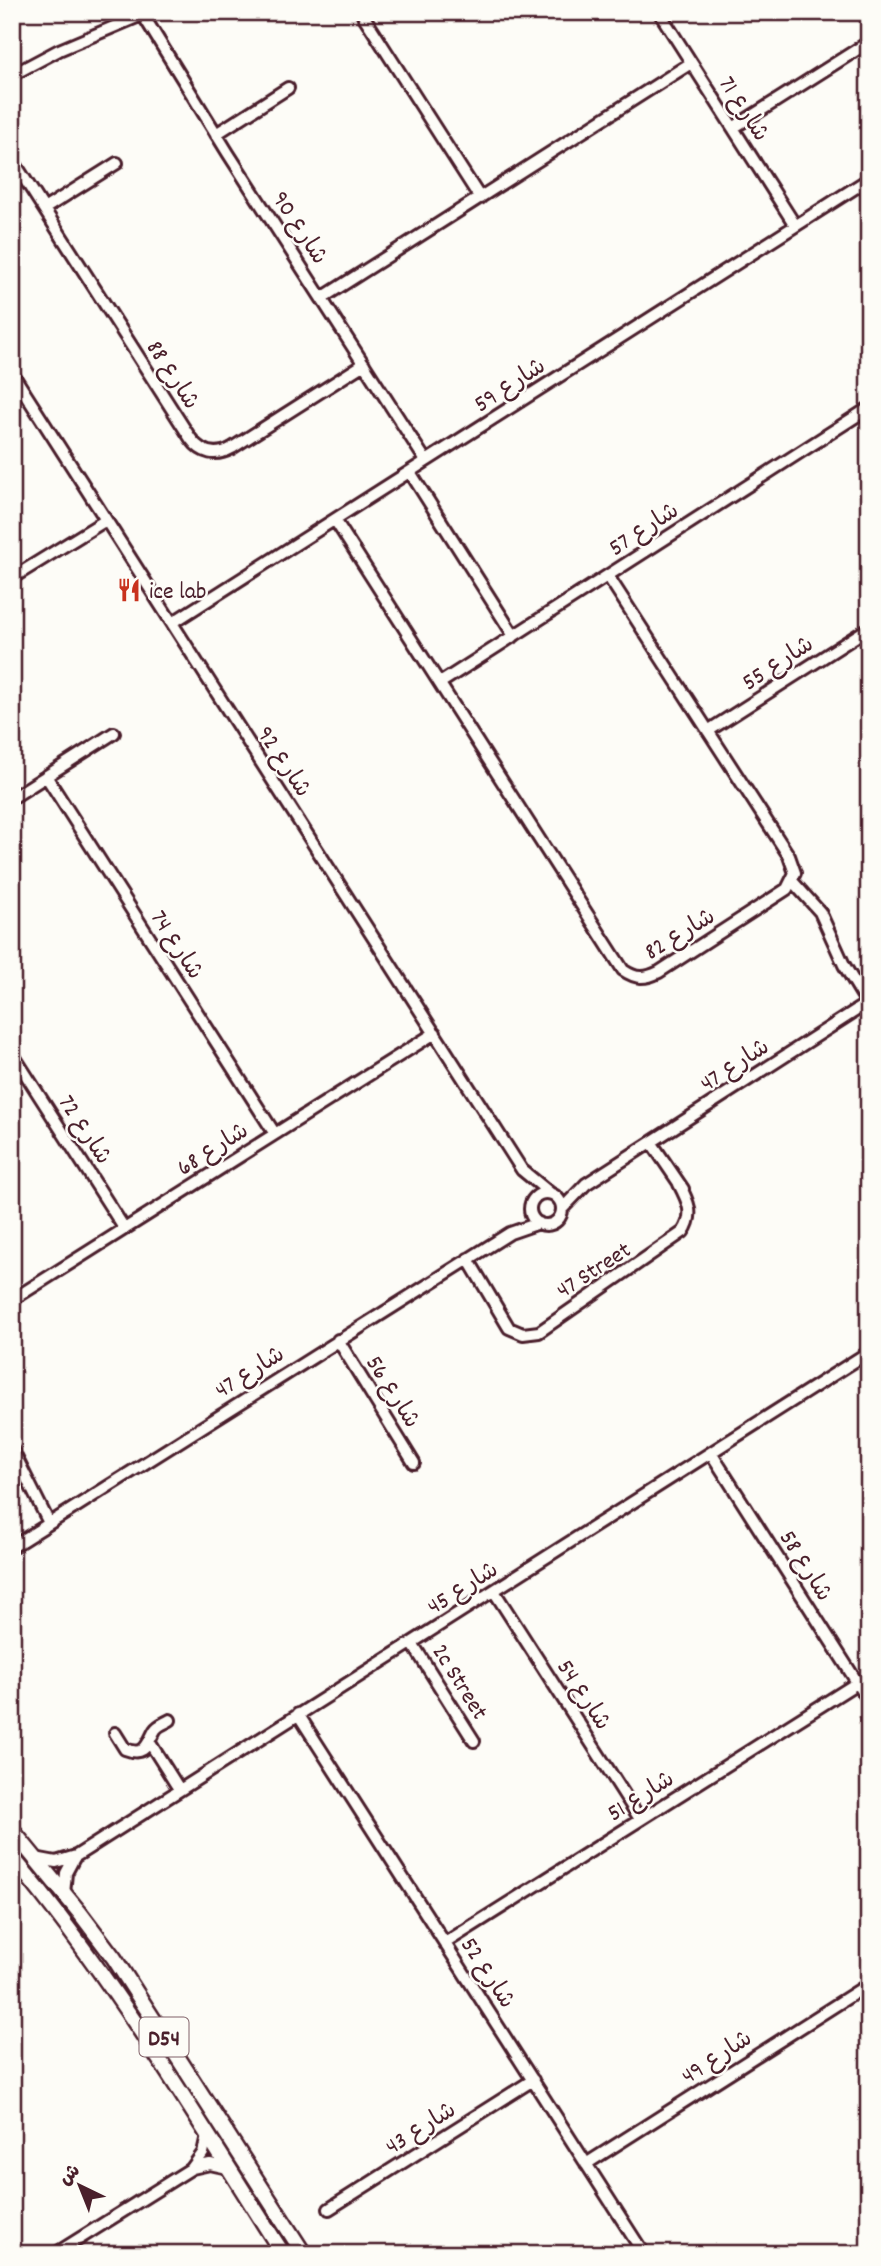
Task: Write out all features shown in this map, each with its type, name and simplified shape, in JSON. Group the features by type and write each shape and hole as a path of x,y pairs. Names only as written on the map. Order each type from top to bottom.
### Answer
{"main road":[{"name":"D54","path":"12,1830 98,1936 304,2254"},
{"name":"D54","path":"12,1857 46,1897 94,1962 283,2254"},
{"path":"46,1897 65,1914 86,1940 94,1940 98,1936"},
{"path":"94,1962 99,1959 107,1962 129,1993 145,2008"}],"street":[{"path":"361,12 480,198"},
{"name":"شارع 71","path":"659,12 795,226"},
{"path":"12,75 59,50 146,14"},
{"name":"شارع 90","path":"146,14 216,134 426,461"},
{"path":"733,128 869,42"},
{"path":"322,298 691,63"},
{"path":"216,134 288,88"},
{"name":"شارع 88","path":"12,159 191,439 205,452 223,453 364,364"},
{"path":"44,209 117,163"},
{"name":"شارع 59","path":"172,623 869,179"},
{"name":"شارع 92","path":"12,373 522,1170 551,1194"},
{"name":"شارع 57","path":"440,683 869,408"},
{"path":"410,472 514,636"},
{"path":"12,578 106,520"},
{"name":"شارع 82","path":"335,520 623,970 640,978 659,972 788,890 793,882"},
{"path":"608,576 793,863 793,882 820,912 844,965 868,1003"},
{"name":"شارع 55","path":"708,731 869,628"},
{"path":"12,798 114,733"},
{"name":"شارع 74","path":"46,776 275,1134"},
{"name":"شارع 47","path":"562,1209 586,1184 868,1003"},
{"name":"شارع 68","path":"12,1300 435,1033"},
{"name":"شارع 72","path":"12,1053 124,1228"},
{"name":"47 Street","path":"468,1259 494,1301 508,1318 521,1327 537,1328 556,1319 653,1255 679,1236 688,1224 689,1204 651,1142"},
{"name":"شارع 92","path":"522,1170 531,1205"},
{"name":"شارع 47","path":"551,1194 586,1184"},
{"path":"551,1194 559,1200 562,1209 554,1222 539,1223 532,1216 531,1205 538,1195 551,1194"},
{"name":"شارع 47","path":"510,1233 531,1205"},
{"name":"شارع 47","path":"12,1547 510,1233 539,1223"},
{"name":"شارع 56","path":"338,1340 414,1463"},
{"name":"شارع 45","path":"36,1858 56,1862 76,1856 869,1352"},
{"path":"12,1449 49,1523"},
{"name":"شارع 58","path":"711,1453 869,1701"},
{"name":"شارع 54","path":"494,1591 640,1819"},
{"name":"2c Street","path":"412,1643 474,1741"},
{"name":"شارع 51","path":"445,1943 857,1683"},
{"name":"شارع 52","path":"298,1714 644,2254"},
{"path":"115,1733 121,1745 130,1751 142,1750 150,1743 157,1728 170,1720"},
{"path":"150,1743 179,1789"},
{"path":"64,1894 65,1873 76,1856"},
{"name":"شارع 49","path":"586,2164 869,1984"},
{"name":"شارع 43","path":"329,2209 533,2080"},
{"path":"55,2254 191,2168 203,2153 207,2135"},
{"path":"191,2168 210,2164 228,2168"}],"place":[{"name":"ice lab","path":"129,590"}]}
